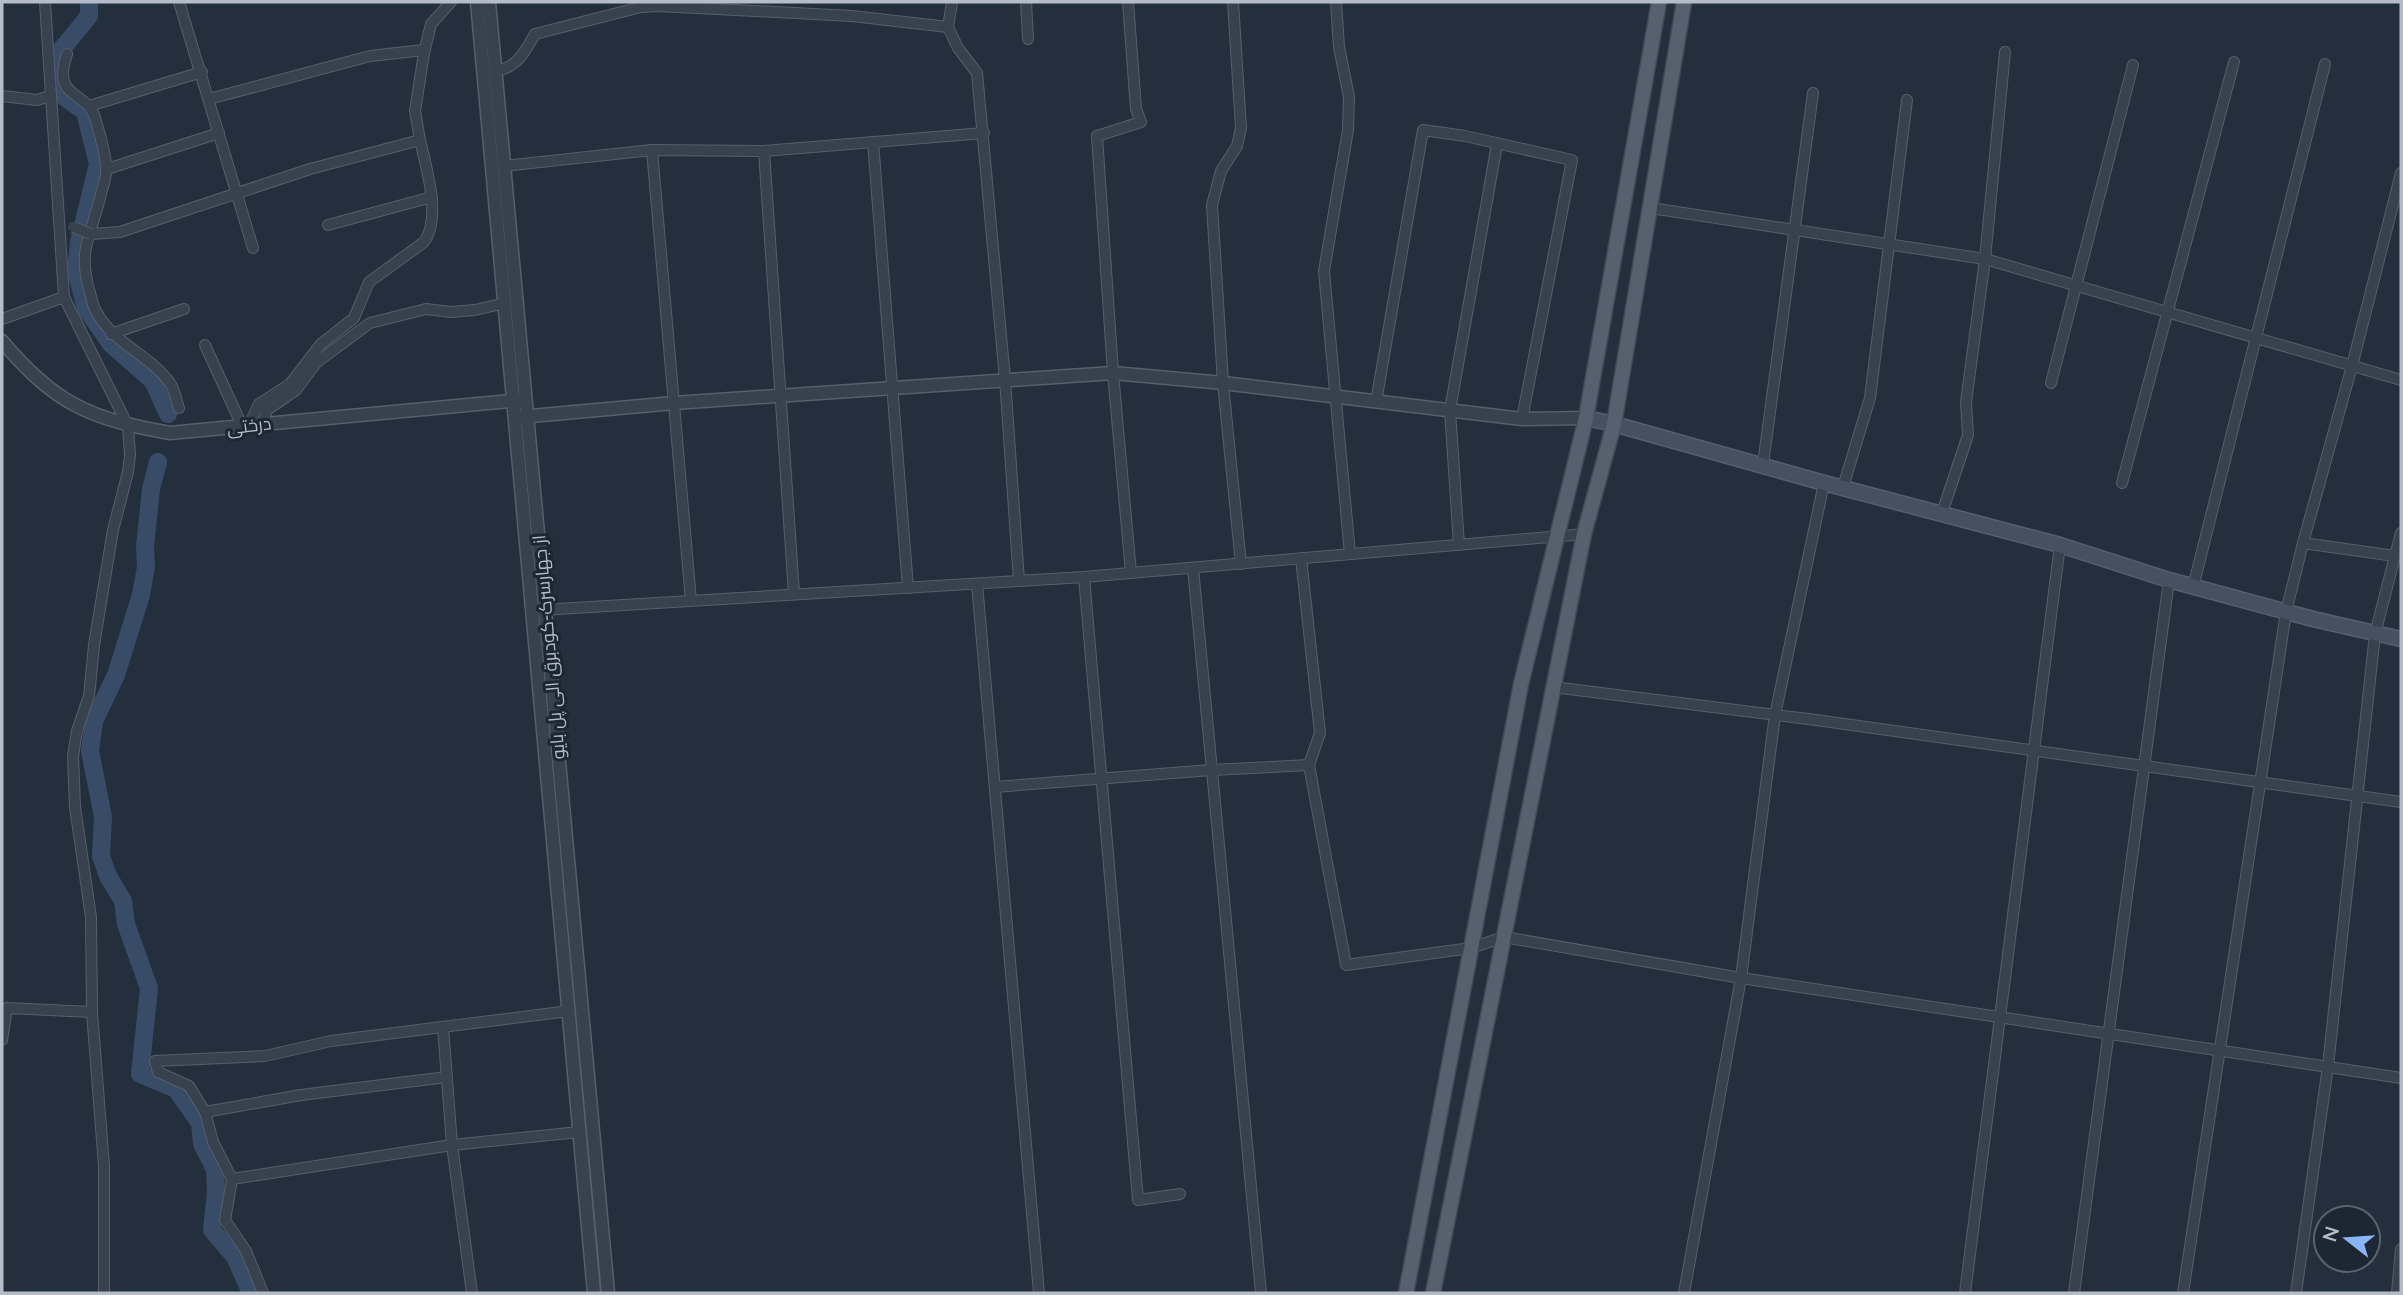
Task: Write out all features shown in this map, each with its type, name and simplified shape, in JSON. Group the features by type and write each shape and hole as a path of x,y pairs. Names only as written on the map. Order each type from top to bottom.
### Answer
{"main road":[{"path":"1406,1293 1521,684 1586,418 1658,2"},
{"path":"1433,1293 1584,534 1614,424 1684,2"},
{"path":"1586,418 2060,545 2193,587 2401,639"}],"street":[{"path":"45,2 64,297 128,426 130,455 113,530 94,645 89,696 77,731 74,756 75,807 91,918 92,1012 104,1166 104,1293"},
{"path":"179,2 253,248"},
{"path":"245,427 259,404 290,384 321,344 354,318 369,282 431,234 432,197 415,111 424,50 431,24 451,2"},
{"name":"از جهارسرک-کودبرق الی پل بایو","path":"477,2 505,303 522,417 608,1293"},
{"name":"از جهارسرک-کودبرق الی پل بایو","path":"489,2 520,400"},
{"path":"952,2 948,27 958,48 978,73 1005,379 1019,581"},
{"path":"1026,2 1028,39"},
{"path":"1128,2 1136,109 1141,122 1097,136 1130,573"},
{"path":"1233,2 1241,128 1237,146 1221,171 1212,205 1223,383 1241,564"},
{"path":"1336,2 1339,47 1349,97 1348,130 1324,271 1350,554"},
{"path":"495,71 506,70 516,64 535,34 641,7 675,6 852,16 948,27"},
{"path":"209,99 370,56 424,50"},
{"path":"1942,513 1968,435 1966,402 1985,259 2005,52"},
{"path":"67,54 62,79 68,90 89,106 95,117 107,169 83,252 84,272 95,312 111,334 158,370 171,385 179,408"},
{"path":"2122,483 2234,62"},
{"path":"2193,587 2325,64"},
{"path":"2051,383 2133,65"},
{"path":"89,106 202,72"},
{"path":"1763,464 1813,93"},
{"path":"2,96 37,100 50,96"},
{"path":"1843,487 1870,398 1907,100"},
{"path":"1376,402 1423,130 1465,136 1572,160 1522,419"},
{"path":"107,169 219,133"},
{"path":"503,166 652,150 764,151 984,133"},
{"path":"58,220 91,234 120,232 310,169 420,140"},
{"path":"873,142 908,588"},
{"path":"1459,545 1450,410 1497,145"},
{"path":"652,150 691,601"},
{"path":"764,151 794,594"},
{"path":"2183,1293 2286,612 2401,173"},
{"path":"328,225 432,197"},
{"path":"1651,208 1985,259 2401,380"},
{"path":"2,319 64,297"},
{"path":"262,425 267,410 296,390 317,362 370,323 426,309 452,312 505,303"},
{"path":"111,334 184,309"},
{"name":"درختی","path":"2,341 47,389 84,411 128,426 170,433 520,400"},
{"path":"321,344 329,353"},
{"path":"205,345 245,427"},
{"path":"522,417 674,403 1113,373 1223,383 1522,419 1586,418"},
{"path":"1684,1293 1741,978 1775,715 1824,483"},
{"path":"2296,1293 2328,1066 2375,634 2401,533"},
{"path":"539,610 1084,577 1584,534"},
{"path":"2303,543 2395,556"},
{"path":"1965,1293 2060,545"},
{"path":"1301,558 1320,733 1309,765 1346,965 1471,948 1504,937 1741,978 2401,1078"},
{"path":"1193,568 1261,1293"},
{"path":"1084,577 1138,1200 1180,1194"},
{"path":"2074,1293 2169,580"},
{"path":"977,584 1039,1293"},
{"name":"از جهارسرک-کودبرق الی پل بایو","path":"539,610 569,1011 594,1293"},
{"path":"1553,687 2401,802"},
{"path":"995,787 1309,765"},
{"path":"2,1040 6,1008 92,1012"},
{"path":"263,1293 246,1251 225,1220 232,1179 213,1142 205,1111 189,1086 158,1072 155,1061 265,1056 331,1041 569,1011"},
{"path":"443,1027 452,1145 472,1293"},
{"path":"205,1111 301,1095 447,1077"},
{"path":"232,1179 452,1145 579,1132"},
{"path":"2397,1293 2401,1249"}],"waterway":[{"path":"89,2 89,16 57,55 55,90 85,112 98,164 79,242 76,271 86,308 111,344 153,381 168,414"},
{"path":"158,462 151,489 145,546 146,567 141,595 116,675 94,721 90,751 103,817 101,856 108,876 123,901 126,924 149,988 140,1074 176,1089 200,1123 202,1144 215,1169 216,1192 212,1230 235,1257 251,1293"}]}
